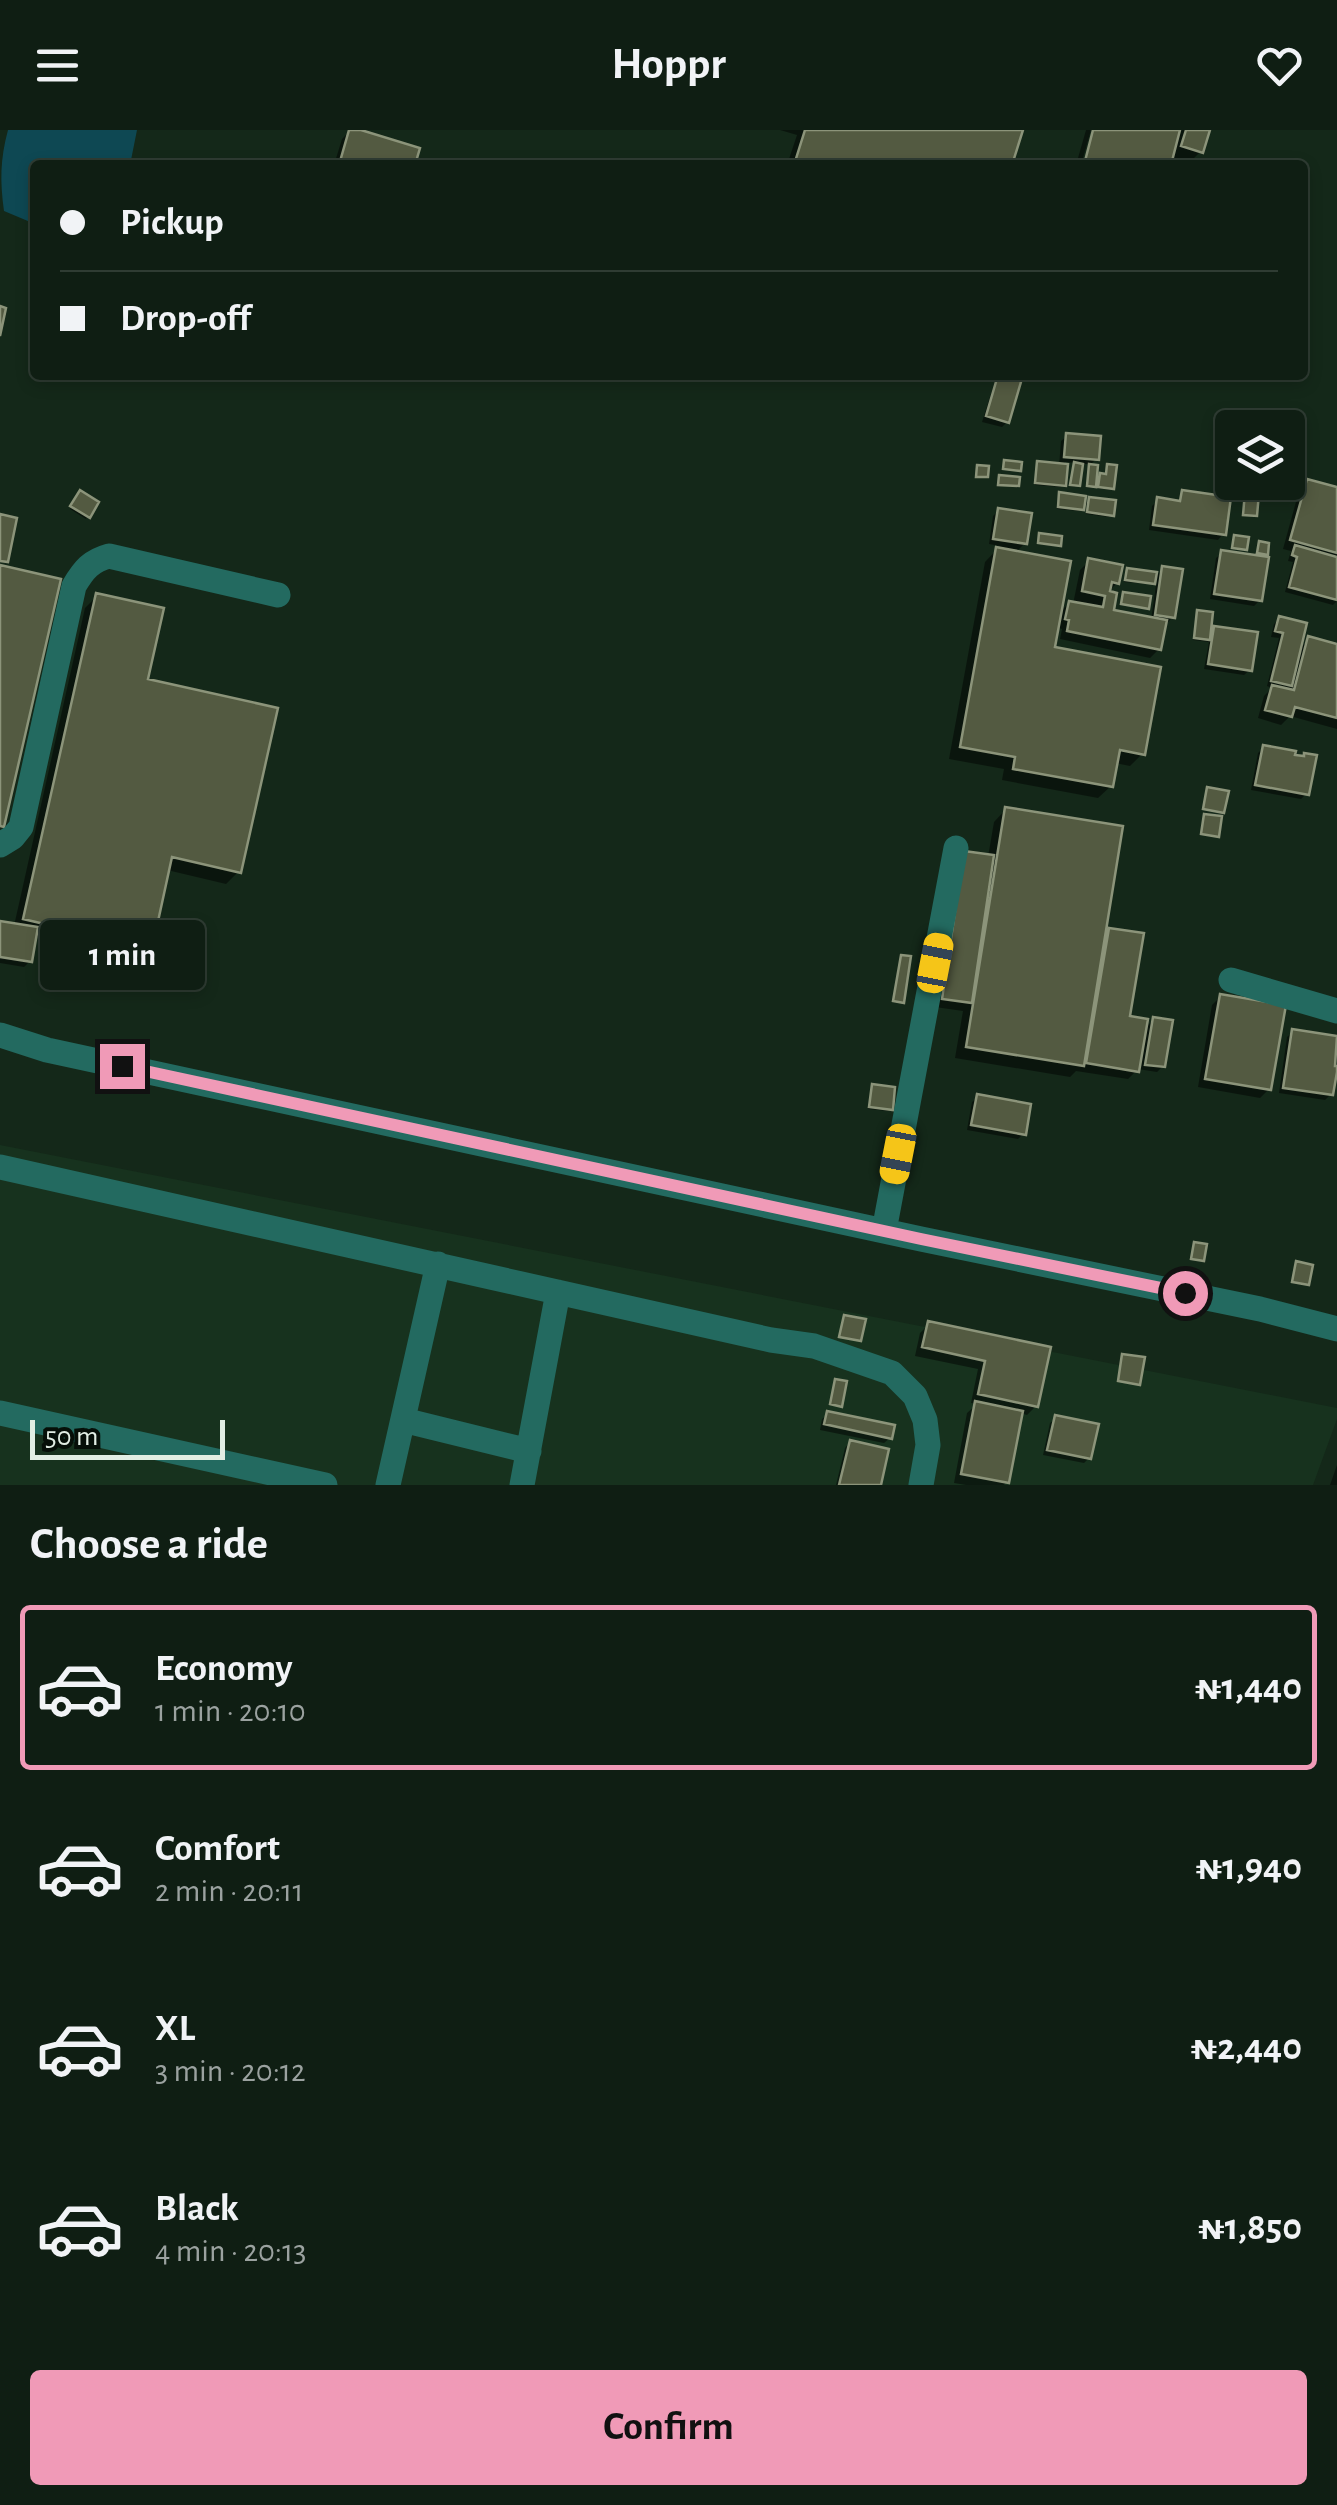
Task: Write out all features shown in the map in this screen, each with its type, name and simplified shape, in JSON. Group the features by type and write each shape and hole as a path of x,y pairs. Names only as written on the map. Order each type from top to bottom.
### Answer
{"street":[{"path":"0,845 22,827 74,586 94,560 109,556 278,595"},
{"path":"884,1231 956,848"},
{"path":"1231,980 1337,1011"},
{"path":"0,1035 47,1050 1260,1308 1337,1329"},
{"path":"0,1167 771,1340 814,1346 892,1373 915,1396 925,1420 928,1445 921,1485"},
{"path":"388,1485 438,1264"},
{"path":"522,1485 558,1292"},
{"path":"0,1412 325,1485"},
{"path":"403,1420 529,1451"}],"shaded area":[{"path":"0,1145 1337,1408 1337,1419 1313,1485 0,1485"}],"water":[{"path":"8,130 137,130 131,160 30,160 30,222 4,211 3,151"}],"building":[{"path":"349,130 420,148 416,160 340,160"},
{"path":"805,130 1023,130 1014,160 796,160"},
{"path":"1093,130 1180,130 1172,160 1085,160"},
{"path":"1186,130 1210,130 1203,153 1181,146"},
{"path":"0,306 6,308 0,336"},
{"path":"997,380 1022,380 1009,423 986,416"},
{"path":"1066,433 1101,436 1099,460 1064,457"},
{"path":"1004,460 1022,462 1021,471 1003,469"},
{"path":"1037,461 1068,464 1066,486 1035,483"},
{"path":"1074,462 1083,464 1080,486 1070,485"},
{"path":"1089,464 1098,465 1096,487 1087,486"},
{"path":"1107,464 1117,465 1114,489 1098,487 1100,473 1106,474"},
{"path":"977,465 989,466 988,477 976,477"},
{"path":"999,475 1020,477 1019,486 998,485"},
{"path":"1307,479 1337,487 1337,553 1290,540 1301,500 1305,500"},
{"path":"80,490 99,502 90,518 70,506"},
{"path":"1182,490 1215,495 1215,500 1231,500 1226,535 1153,525 1157,497 1180,501"},
{"path":"1059,492 1086,496 1084,510 1058,507"},
{"path":"1089,497 1116,500 1114,516 1087,512"},
{"path":"1244,500 1258,500 1257,516 1243,515"},
{"path":"998,508 1032,513 1027,544 993,539"},
{"path":"0,514 17,518 8,562 0,561"},
{"path":"1039,533 1062,536 1061,546 1038,543"},
{"path":"1234,535 1249,537 1247,550 1232,548"},
{"path":"1259,541 1269,543 1268,555 1257,553"},
{"path":"1295,545 1337,557 1337,600 1289,587 1297,557 1292,555"},
{"path":"996,547 1071,561 1055,647 1161,667 1145,755 1120,750 1113,787 1013,769 1015,757 960,747"},
{"path":"1221,550 1269,557 1262,601 1214,594"},
{"path":"1088,558 1123,565 1119,584 1112,582 1110,591 1117,593 1114,610 1167,620 1161,650 1067,631 1069,601 1103,607 1105,596 1082,591"},
{"path":"0,565 61,579 4,827 0,826"},
{"path":"1162,566 1183,569 1175,618 1155,615"},
{"path":"1127,568 1157,572 1155,584 1125,580"},
{"path":"1123,592 1151,596 1149,609 1121,604"},
{"path":"96,593 164,608 148,679 278,708 241,873 172,857 152,949 23,919"},
{"path":"1197,610 1213,612 1210,640 1194,638"},
{"path":"1279,616 1307,623 1292,686 1271,681 1283,633 1275,631"},
{"path":"1214,626 1258,632 1252,671 1208,664"},
{"path":"1308,636 1337,644 1337,718 1295,707 1292,717 1265,710 1272,685 1294,690"},
{"path":"1263,745 1296,751 1295,755 1317,755 1309,795 1255,785"},
{"path":"1207,787 1229,791 1224,813 1203,809"},
{"path":"1005,807 1123,826 1084,1066 966,1047"},
{"path":"1204,814 1222,816 1219,837 1201,834"},
{"path":"964,851 994,855 972,1003 942,999"},
{"path":"0,921 38,927 32,962 0,957"},
{"path":"1109,928 1144,933 1130,1016 1148,1019 1139,1072 1086,1063"},
{"path":"901,955 911,956 904,1003 893,1001"},
{"path":"1220,994 1286,1005 1271,1090 1205,1079"},
{"path":"1153,1017 1173,1020 1165,1067 1145,1065"},
{"path":"1292,1029 1337,1036 1333,1095 1283,1088"},
{"path":"872,1084 895,1087 893,1110 869,1107"},
{"path":"977,1094 1031,1104 1026,1135 971,1125"},
{"path":"1194,1242 1207,1244 1204,1261 1191,1259"},
{"path":"1296,1261 1313,1265 1309,1285 1292,1282"},
{"path":"844,1315 866,1319 861,1341 839,1337"},
{"path":"928,1321 1051,1347 1038,1407 978,1394 985,1361 922,1347"},
{"path":"1122,1354 1145,1357 1140,1385 1118,1381"},
{"path":"835,1379 847,1381 842,1407 830,1404"},
{"path":"975,1401 1023,1411 1009,1483 961,1474"},
{"path":"827,1411 895,1425 892,1439 824,1424"},
{"path":"1055,1415 1099,1424 1091,1459 1047,1450"},
{"path":"850,1440 889,1449 881,1485 839,1485"}],"route":[{"path":"122,1066 1185,1293"}]}
